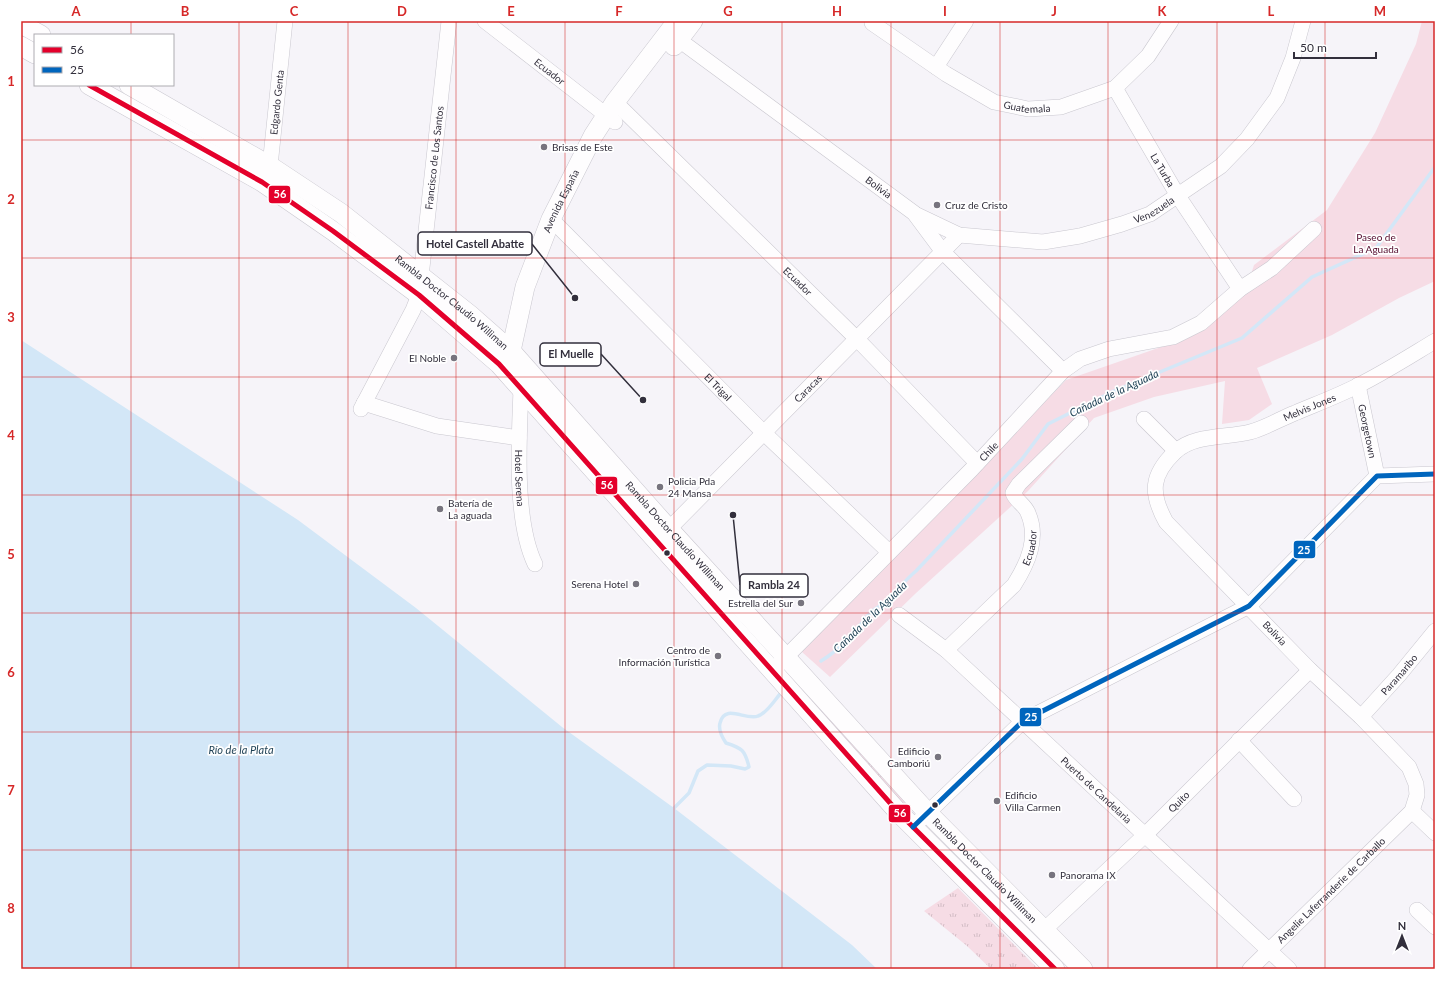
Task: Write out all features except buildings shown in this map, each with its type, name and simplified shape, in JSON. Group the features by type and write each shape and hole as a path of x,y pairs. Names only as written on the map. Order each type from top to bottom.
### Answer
{"main road":[{"name":"Avenida España","path":"511,360 518,316 529,274 555,223 593,136 615,112 675,31 693,21"},
{"name":"Rambla Doctor Claudio Williman","path":"91,86 262,182 334,232 418,295 511,360 518,387 540,411 797,670 927,812 1083,969"},
{"name":"Rambla Doctor Claudio Williman","path":"131,86 270,166 341,213 469,314 511,360 547,393 782,683 913,827 1055,969"},
{"name":"Avenida España","path":"511,360 555,223"},
{"path":"469,314 502,324 510,322 518,316"}],"street":[{"name":"Edgardo Genta","path":"262,182 270,166 285,21"},
{"name":"Francisco de Los Santos","path":"449,21 418,295 413,310 362,406 437,426 519,438"},
{"name":"Ecuador","path":"485,21 615,112 857,339 978,463"},
{"path":"936,67 966,21"},
{"name":"Guatemala","path":"872,23 936,67 994,102 1028,109 1061,107 1115,88 1148,56 1171,21"},
{"name":"Venezuela","path":"914,213 959,235 1043,242 1080,236 1150,214 1221,166 1247,139 1268,111 1285,81 1303,21"},
{"path":"27,50 33,28"},
{"name":"Bolivia","path":"675,31 914,213 943,252 1063,371"},
{"name":"La Turba","path":"1115,88 1178,196 1240,289"},
{"name":"El Trigal","path":"555,223 764,433 889,552"},
{"name":"Chile","path":"782,683 797,670 889,552 978,463 1063,371 1080,359 1109,349 1173,337 1202,323 1240,289 1272,268 1314,229"},
{"name":"Caracas","path":"662,535 959,235"},
{"name":"Melvis Jones","path":"1176,451 1197,440 1251,432 1358,385 1435,341"},
{"name":"Georgetown","path":"1358,385 1377,476"},
{"name":"Hotel Serena","path":"518,387 520,417 520,479 524,531 527,544 535,564"},
{"path":"520,417 540,411 545,406 547,393"},
{"path":"1144,419 1176,451"},
{"name":"Ecuador","path":"946,650 1014,585 1021,574 1027,561 1033,537 1028,511 1015,499 1013,493 1019,484 1081,423"},
{"name":"Bolivia","path":"1176,451 1160,469 1155,482 1154,496 1157,506 1166,522 1310,670 1361,717 1409,767 1416,784 1417,795 1412,811"},
{"path":"913,827 1023,722 1249,606 1377,476 1435,474"},
{"name":"Puerto de Candelaria","path":"899,615 946,650 1289,969"},
{"name":"Paramaribo","path":"1361,717 1399,675 1435,631"},
{"name":"Quito","path":"1044,930 1145,835 1310,670"},
{"path":"1239,740 1294,799"},
{"path":"1412,811 1435,833"},
{"name":"Angelie Laferranderie de Carballo","path":"1250,969 1412,811"},
{"path":"1417,910 1435,928"}],"green space":[{"name":"Paseo de La Aguada","path":"1422,21 1435,21 1435,281 1399,298 1332,335 1257,368 1272,404 1249,420 1222,424 1225,381 1154,397 1094,418 1028,491 915,594 830,677 802,652 1066,380 1187,338 1245,293 1254,265 1327,210 1375,133 1416,44"},
{"path":"810,697 911,807 910,810 908,810 809,699"},
{"path":"958,888 1038,969 991,969 967,946 924,911"}],"water":[{"name":"Río de la Plata","path":"21,340 298,520 416,608 562,727 674,808 852,945 877,969 21,969"}],"waterway":[{"name":"Cañada de la Aguada","path":"821,661 842,645 870,613 888,600 916,571 1022,459 1048,424 1114,391 1242,338 1312,277 1376,248 1435,167"},
{"name":"Cañada de la Aguada","path":"674,808 689,793 698,771 707,765 731,766 745,769 749,767 742,750 736,746 726,743 720,731 720,723 726,714 731,713 753,717 758,716 767,710 780,694"}],"transit line":[{"name":"56","path":"91,86 262,182 333,231 419,295 499,364 899,813 1055,969"},
{"name":"25","path":"913,827 1023,721 1249,606 1377,476 1435,474"}],"place":[{"name":"Brisas de Este","path":"544,147"},
{"name":"Cruz de Cristo","path":"937,205"},
{"name":"Hotel Castell Abatte","path":"575,298"},
{"name":"El Noble","path":"454,358"},
{"name":"El Muelle","path":"643,400"},
{"name":"Policia Pda 24 Mansa","path":"660,487"},
{"name":"Batería de La aguada","path":"440,509"},
{"name":"Rambla 24","path":"733,515"},
{"name":"Serena Hotel","path":"636,584"},
{"name":"Estrella del Sur","path":"801,603"},
{"name":"Centro de Información Turística","path":"718,656"},
{"name":"Edificio Camboriú","path":"938,757"},
{"name":"Edificio Villa Carmen","path":"997,801"},
{"name":"Panorama IX","path":"1052,875"}]}
